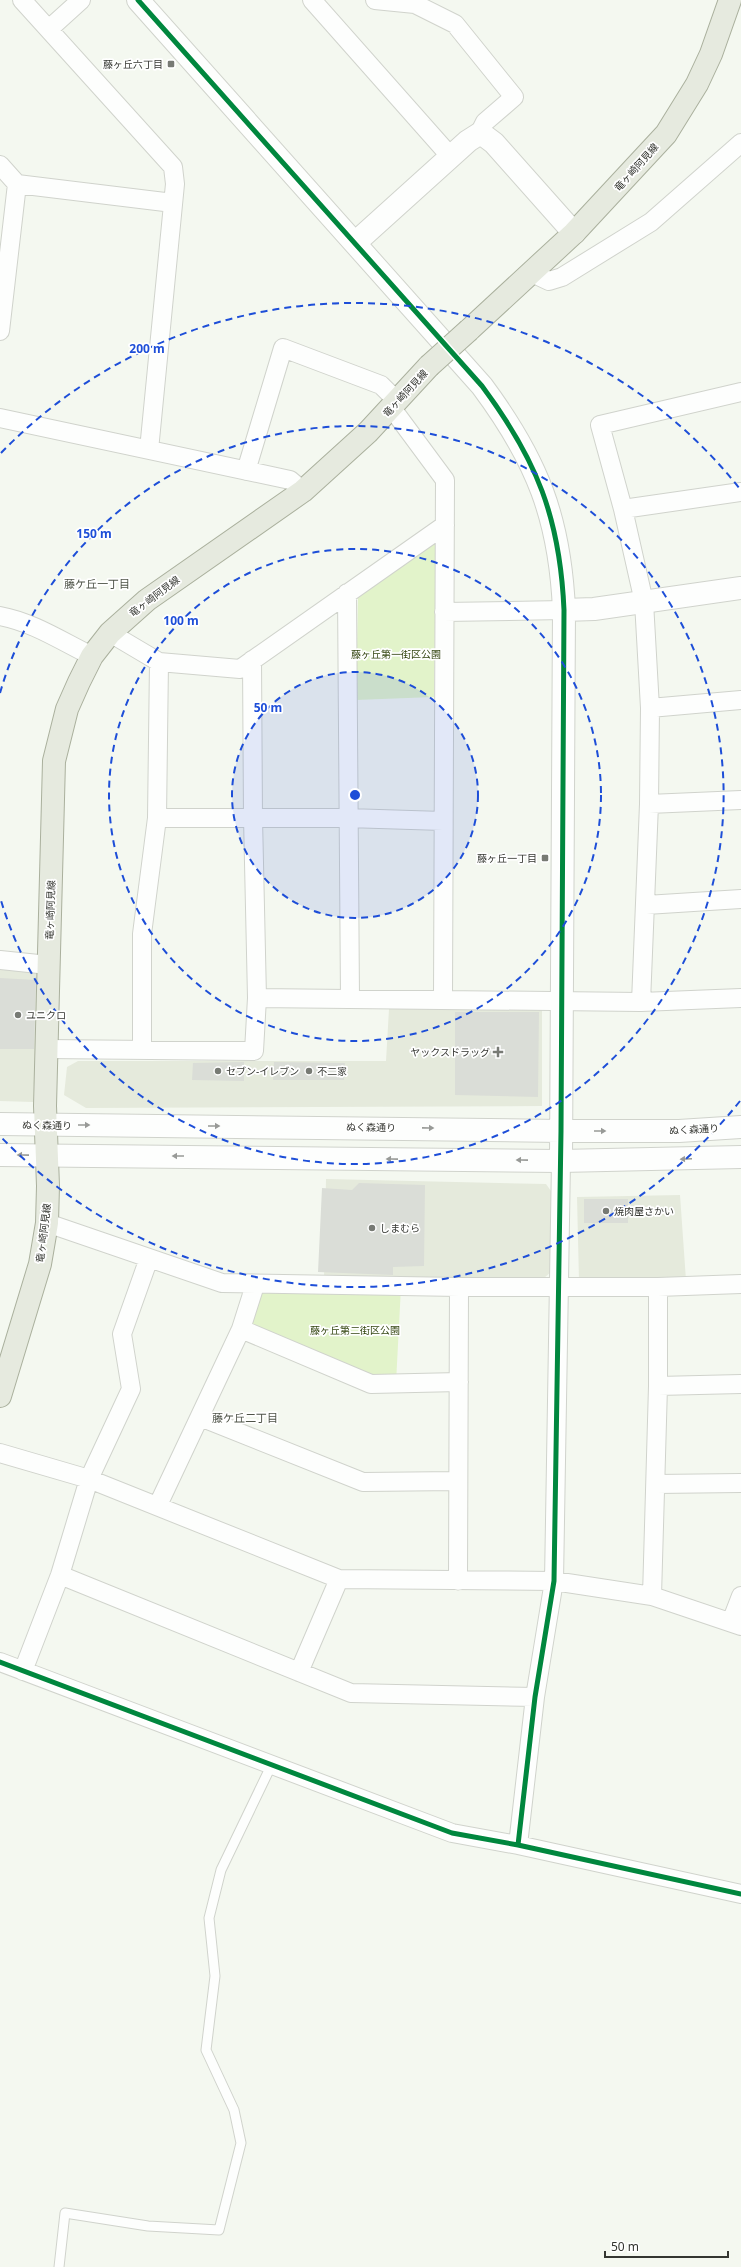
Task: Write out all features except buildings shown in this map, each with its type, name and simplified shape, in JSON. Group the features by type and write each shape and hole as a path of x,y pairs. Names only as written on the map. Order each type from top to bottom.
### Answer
{"main road":[{"name":"竜ヶ崎阿見線","path":"0,1396 36,1278 47,1223 47,1156 45,1125 46,1049 54,761 67,708 92,656 110,632 147,600 303,491 342,457 429,366 574,233 646,157 670,127 697,84 712,54 730,0"}],"street":[{"path":"22,0 173,166 176,184 149,450"},
{"path":"49,29 81,0"},
{"path":"138,0 482,386 510,426 532,465 546,498 556,534 563,581 564,610 561,1161 554,1581 535,1697 518,1845"},
{"path":"312,0 451,157"},
{"path":"355,243 478,134 485,122 514,97 455,24 416,4 375,0"},
{"path":"478,134 486,137 494,143 574,233"},
{"path":"532,273 548,281 562,277 651,222 741,144"},
{"path":"0,165 17,184 173,203"},
{"path":"0,331 5,244 17,184"},
{"path":"246,471 283,348 381,385 446,480 444,612 443,1000"},
{"path":"642,1002 649,804 650,708 644,602 623,509 600,425 741,392"},
{"path":"0,418 290,480 303,491"},
{"path":"623,509 741,492"},
{"path":"110,632 159,662 240,669 445,525"},
{"path":"444,612 564,610 644,602 741,588"},
{"path":"347,593 347,818 350,999"},
{"path":"0,616 12,618 39,629 92,656"},
{"path":"46,1049 254,1051 257,998 252,660"},
{"path":"142,1049 142,934 157,818 159,662"},
{"path":"650,708 741,700"},
{"path":"649,804 741,800"},
{"path":"157,818 347,818 443,821"},
{"path":"646,905 741,899"},
{"path":"0,960 48,965"},
{"path":"257,998 642,1002 741,998"},
{"name":"ぬく森通り","path":"0,1124 561,1131 679,1131 741,1127"},
{"path":"0,1155 561,1161 741,1157"},
{"path":"47,1223 222,1283 255,1285 459,1287 658,1287 741,1284"},
{"path":"23,1671 60,1575 89,1479 131,1389 122,1334 149,1258"},
{"path":"158,1505 241,1329 255,1285"},
{"path":"458,1581 457,1481 459,1287"},
{"path":"652,1596 658,1386 658,1287"},
{"path":"241,1329 371,1384 459,1382"},
{"path":"658,1386 741,1384"},
{"path":"200,1417 363,1482 457,1481"},
{"path":"0,1452 89,1479 158,1505 339,1579 554,1581 652,1596 736,1624 741,1596"},
{"path":"656,1484 741,1483"},
{"path":"60,1575 351,1693 535,1697"},
{"path":"299,1672 339,1579"},
{"path":"0,1662 452,1833 518,1845 741,1894"}],"lane":[{"path":"59,2267 65,2213 148,2226 219,2230 241,2143 234,2110 206,2050 215,1976 209,1918 221,1870 272,1764"}],"shaded area":[{"path":"0,969 40,972 33,1102 0,1101"},
{"path":"542,1007 542,1106 86,1108 64,1095 67,1067 78,1061 386,1061 389,1009"},
{"path":"326,1179 546,1184 551,1191 552,1271 543,1279 324,1278"},
{"path":"680,1195 686,1280 579,1281 577,1197"}],"green space":[{"name":"藤ヶ丘第一街区公園","path":"432,544 436,545 434,697 356,700 358,598"},
{"name":"藤ヶ丘第二街区公園","path":"255,1285 401,1287 396,1383 241,1329"}],"cycle path":[{"path":"138,0 482,386 501,413 531,465 551,518 557,547 562,577 564,610 561,1131 554,1581 535,1697 518,1845"},
{"path":"0,1662 452,1833 518,1845 741,1894"}],"place":[{"name":"藤ヶ丘六丁目","path":"171,64"},
{"name":"藤ヶ丘一丁目","path":"545,858"},
{"name":"ユニクロ","path":"18,1015"},
{"name":"ヤックスドラッグ","path":"498,1052"},
{"name":"セブン-イレブン","path":"218,1071"},
{"name":"不二家","path":"309,1071"},
{"name":"焼肉屋さかい","path":"606,1211"},
{"name":"しまむら","path":"372,1228"}],"district":[{"name":"藤ケ丘一丁目","path":"97,583"},
{"name":"藤ケ丘二丁目","path":"245,1417"}]}
